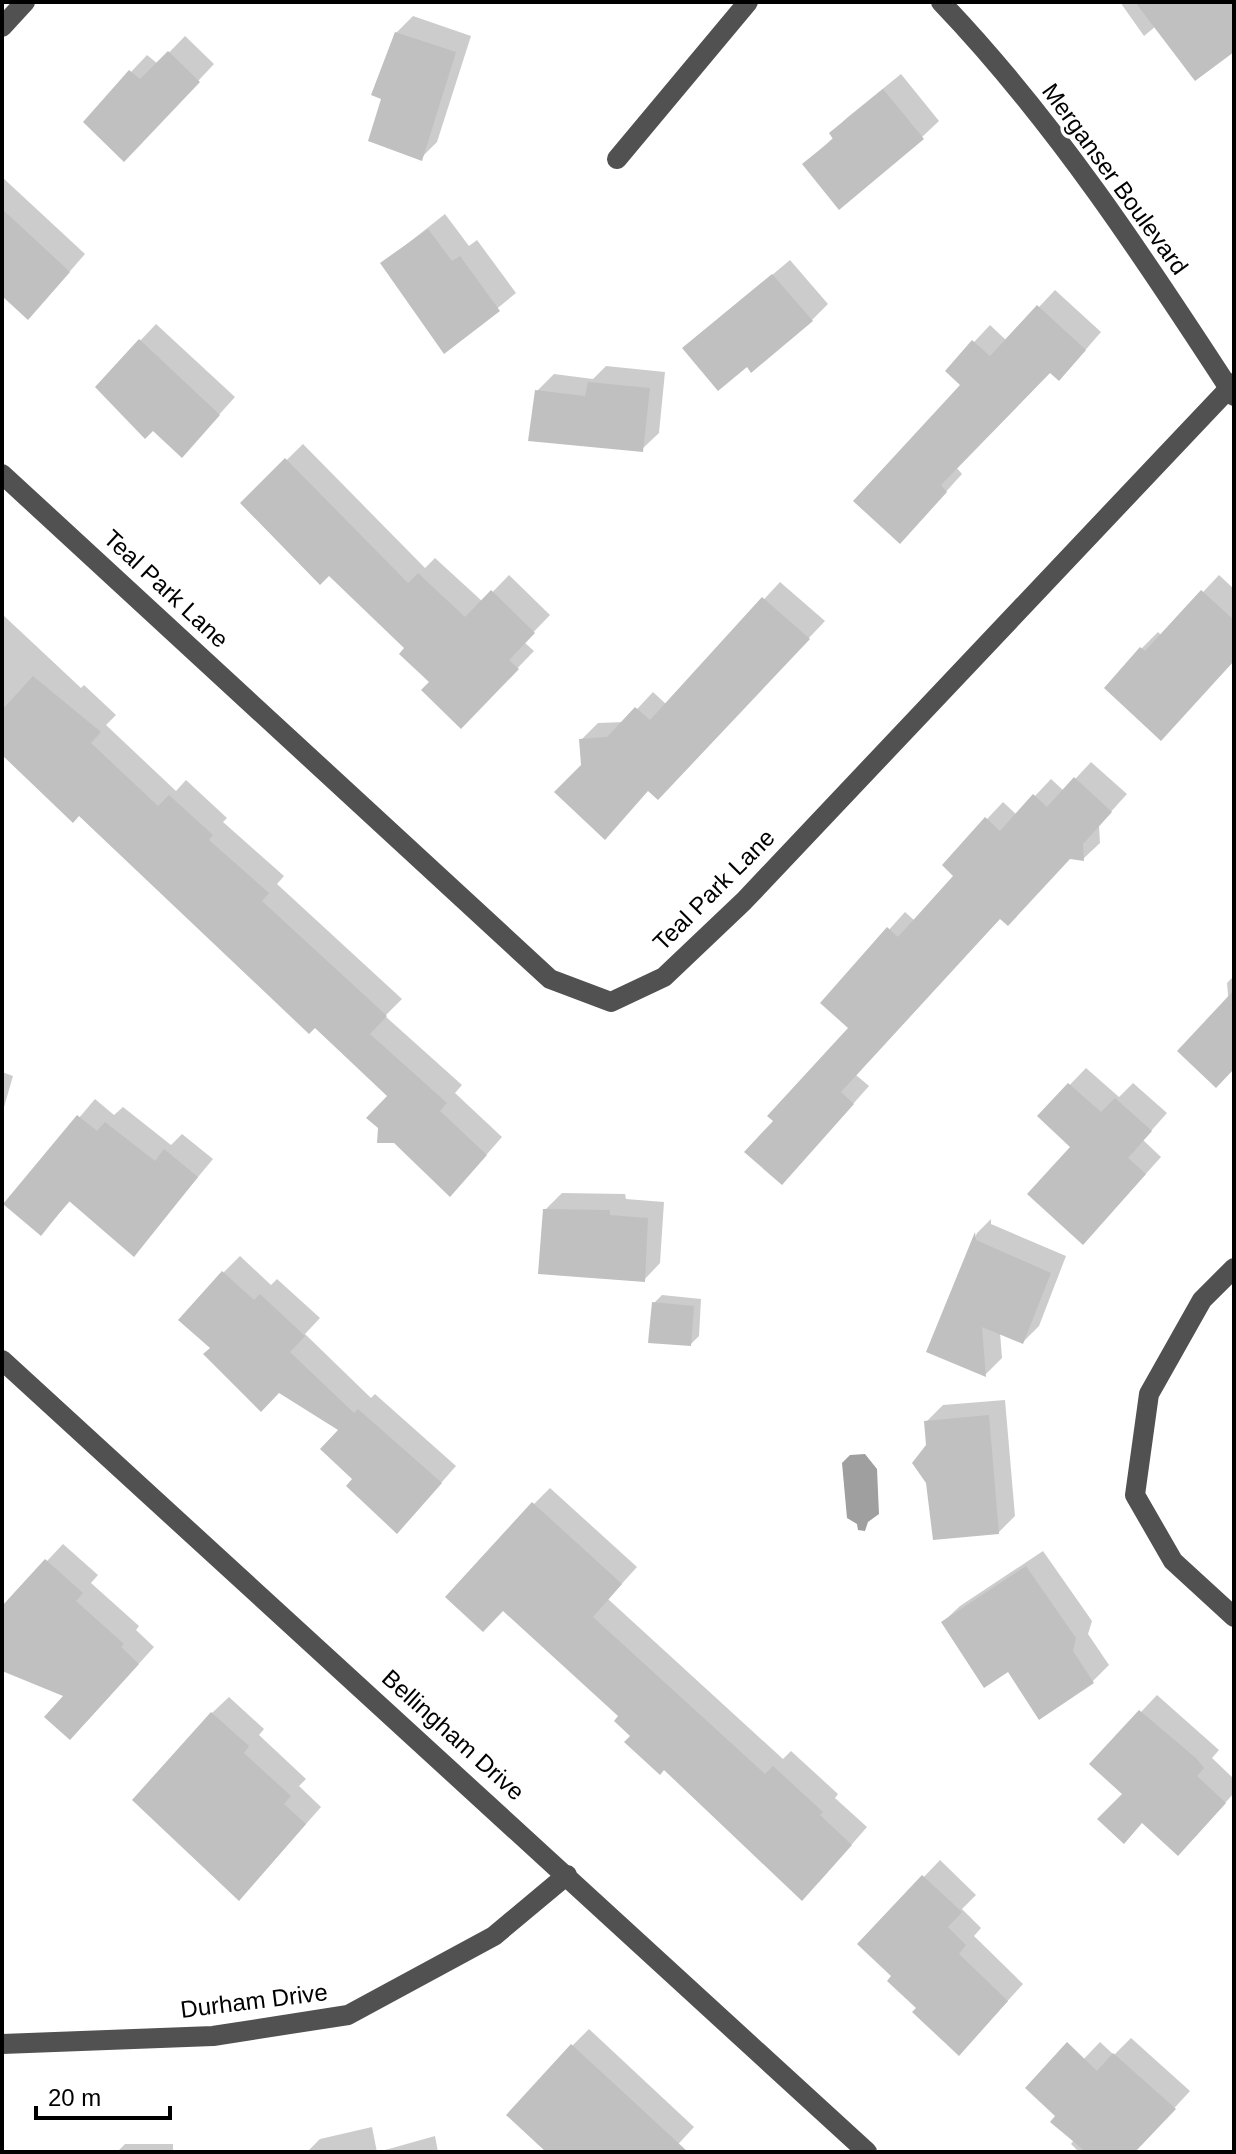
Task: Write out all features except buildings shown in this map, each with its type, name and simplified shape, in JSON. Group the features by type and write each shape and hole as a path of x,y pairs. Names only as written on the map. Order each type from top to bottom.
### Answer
{"street":[{"path":"2,27 25,2"},
{"path":"617,159 748,2"},
{"name":"Merganser Boulevard","path":"941,2 999,63 1143,258 1232,389"},
{"name":"Teal Park Lane","path":"2,474 550,979 611,1002 664,977 744,901 1232,389"},
{"path":"1234,1268 1202,1300 1149,1394 1135,1495 1173,1561 1234,1617"},
{"name":"Bellingham Drive","path":"2,1360 867,2152"},
{"name":"Durham Drive","path":"2,2044 213,2036 348,2015 494,1936 567,1875"}],"shaded area":[{"path":"865,1454 877,1469 879,1514 868,1522 865,1531 858,1530 857,1524 847,1518 842,1463 850,1455"}]}
